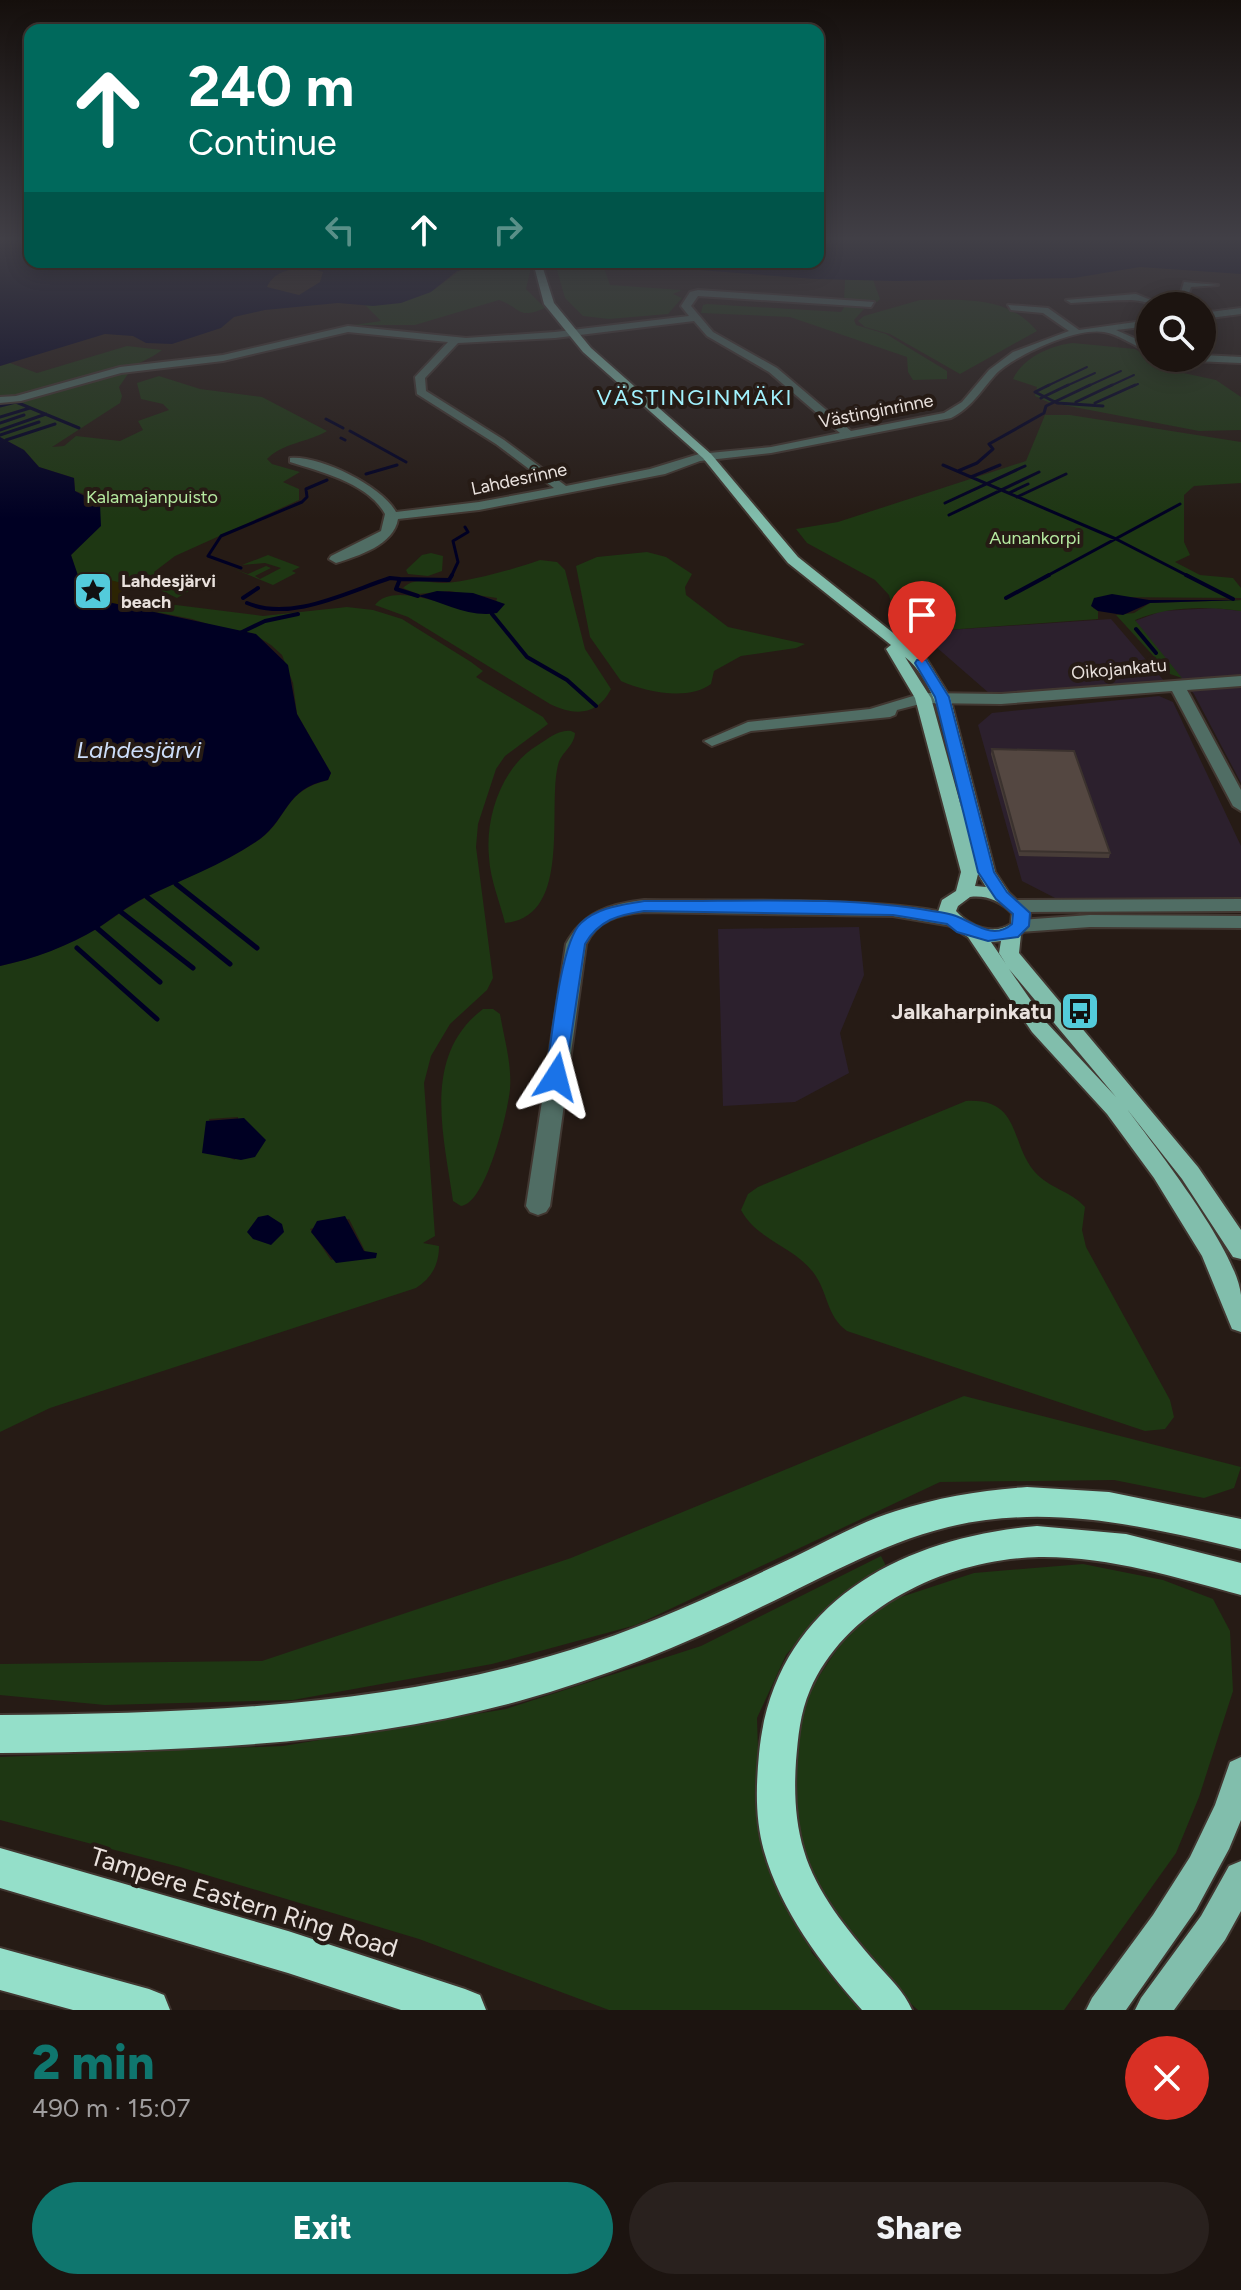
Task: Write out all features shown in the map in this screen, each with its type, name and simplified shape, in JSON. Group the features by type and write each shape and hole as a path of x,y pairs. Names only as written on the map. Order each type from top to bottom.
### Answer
{"highway":[{"path":"0,1734 232,1727 365,1713 483,1690 630,1647 894,1527 937,1512 980,1504 1054,1499 1099,1503 1241,1534"},
{"path":"891,2010 838,1950 805,1899 787,1861 776,1816 780,1715 802,1667 830,1626 898,1576 942,1559 1010,1544 1041,1541 1114,1548 1241,1579"},
{"name":"Tampere Eastern Ring Road","path":"0,1868 288,1952 465,2010"},
{"path":"0,1969 149,2010"}],"main road":[{"path":"571,332 614,375 711,460 782,549 922,663 943,702 986,872 1023,919 1009,953 1066,1029 1162,1132 1241,1250"},
{"path":"866,620 906,665 924,704 970,872 955,905"},
{"path":"955,905 1009,900"},
{"path":"955,905 1039,1027 1115,1109 1162,1172 1213,1253 1241,1322"},
{"path":"975,933 1016,930"},
{"path":"1104,2010 1195,1882 1219,1837 1241,1773"},
{"path":"1153,2010 1213,1928 1241,1878"}],"street":[{"path":"0,400 17,399 120,370 223,358 340,331"},
{"path":"366,331 455,340 580,331"},
{"path":"707,331 777,373 849,435"},
{"name":"Västinginrinne","path":"711,460 924,422 959,411 975,400 989,376 1007,360 1033,346 1093,331"},
{"path":"1110,331 1136,343"},
{"path":"455,340 420,377 421,392 500,442 563,489"},
{"path":"1216,359 1241,360"},
{"path":"294,460 360,483 377,498 390,516 390,528 383,534 336,559"},
{"name":"Lahdesrinne","path":"390,516 479,506 711,460"},
{"name":"Oikojankatu","path":"712,741 748,727 924,704 1241,681"},
{"path":"1176,684 1241,806"},
{"path":"1009,900 1241,905"},
{"path":"538,1206 576,944 591,922 618,909 644,906 893,910 955,905"},
{"path":"1016,930 1090,921 1241,922"}],"shaded area":[{"path":"1215,608 1241,611 1241,783 1194,694 1135,621 1162,611"},
{"path":"1111,619 1165,682 990,694 919,632"},
{"path":"1159,696 1173,702 1241,846 1241,900 1059,900 1022,881 978,725 992,713"},
{"path":"859,927 864,975 840,1033 849,1073 795,1102 723,1106 718,929"}],"green space":[{"path":"830,331 875,331 886,334 947,371 947,379 913,380 908,372 907,357"},
{"path":"879,331 1037,331 960,374 890,334"},
{"path":"1073,343 1135,349 1136,372 1179,372 1216,380 1241,397 1241,430 1199,431 1048,402 1035,396 1037,387 1013,379 1023,365 1055,347"},
{"path":"127,346 162,350 108,375 61,388 0,399 0,366 10,363 37,373"},
{"name":"Kalamajanpuisto","path":"130,371 119,387 122,396 120,403 52,447 64,446 76,436 120,441 143,430 138,421 169,410 163,404 141,399 137,383 159,376 200,389 262,397 327,431 280,449 267,459 272,464 300,472 283,482 299,489 299,500 175,556 154,572 192,589 177,598 158,589 161,581 143,579 117,582 78,578 71,555 86,539 90,496 75,491 74,478 39,467 24,450 0,437 0,401"},
{"name":"Aunankorpi","path":"1045,415 1070,415 1241,442 1241,483 1194,486 1184,495 1184,542 1190,555 1175,562 1200,575 1233,578 1241,588 1241,598 1098,597 1093,608 1098,611 1098,619 919,632 893,610 889,595 875,580 807,543 796,529 838,522 1026,461"},
{"path":"647,552 666,557 692,574 685,587 686,595 728,627 805,644 741,656 714,671 711,684 691,692 654,691 621,681 590,637 576,566 597,557"},
{"path":"431,553 443,556 442,571 428,576 408,574 406,570 422,555"},
{"path":"268,555 300,567 292,571 296,573 273,585 234,569 248,574 266,566 271,568 255,576 260,579 281,568 265,563 242,565"},
{"path":"540,560 557,562 565,570 585,649 611,689 592,709 568,711 550,704 408,617 375,605 385,598 413,596 493,614 497,598 449,591 418,594 403,588 418,581 446,583 468,580"},
{"path":"1241,600 1241,611 1187,608 1135,620 1182,678 1170,674 1116,615 1134,613 1150,603"},
{"path":"176,605 263,616 347,607 373,610 402,619 471,662 483,671 476,677 543,717 548,724 505,756 496,769 478,824 476,847 493,978 487,990 450,1024 431,1056 424,1083 435,1236 423,1243 439,1246 438,1259 430,1275 416,1288 50,1408 0,1432 0,966 45,953 77,939 139,901 246,848 269,831 294,798 313,785 328,780 331,773 297,714 293,683 282,655 271,645 252,633 233,632 192,619 126,606","holes":["238,1117 235,1160 220,1154 209,1119","349,1219 366,1253 331,1260 310,1229"]},
{"path":"575,733 574,738 558,765 555,784 553,858 549,882 540,902 526,916 505,923 493,882 488,842 498,794 525,754 554,735"},
{"path":"483,1009 493,1009 500,1014 509,1061 510,1089 500,1136 487,1174 479,1190 461,1206 453,1201 441,1098 451,1050 464,1028"},
{"path":"966,1101 984,1102 1005,1114 1034,1171 1085,1207 1082,1230 1086,1247 1170,1400 1174,1417 1165,1429 1145,1431 847,1331 835,1318 813,1272 796,1256 756,1229 741,1210 748,1194 758,1187"},
{"path":"964,1396 1241,1467 1234,1488 1204,1498 1114,1480 940,1482 636,1625 492,1664 293,1700 105,1705 0,1695 0,1664 262,1661 571,1558"},
{"path":"881,1556 886,1566 830,1604 786,1655 757,1718 760,1814 812,1953 864,2010 609,2010 419,1939 180,1867 0,1820 0,1757 283,1746 506,1709 701,1646"},
{"path":"1083,1564 1163,1580 1213,1599 1230,1631 1233,1691 1199,1797 1176,1853 1064,2010 918,2010 883,1979 816,1885 797,1822 795,1740 810,1690 847,1634 892,1600 974,1573"}],"sand":[{"name":"Lahdesjärvi beach","path":"98,577 118,582 124,587 119,595 177,604 126,606 80,596 82,587 78,578"}],"water":[{"path":"0,331 212,331 172,344 146,343 133,336 105,334 0,366"},
{"name":"Lahdesjärvi","path":"0,437 24,450 39,467 74,478 75,491 100,504 101,526 71,555 82,587 80,596 256,634 288,665 297,714 331,773 328,780 303,790 269,831 233,856 138,901 75,941 38,956 0,966"},
{"path":"437,591 473,593 505,604 497,613 476,613 418,596"},
{"path":"1112,594 1149,600 1241,600 1150,603 1123,615 1098,611 1091,606 1094,598"},
{"path":"244,1118 266,1140 255,1157 241,1160 202,1153 206,1121"},
{"path":"268,1215 282,1224 284,1232 271,1245 253,1239 247,1232 258,1217"},
{"path":"345,1216 364,1251 377,1253 376,1258 336,1263 311,1232 317,1221"}],"building":[{"path":"992,749 1074,751 1110,853 1020,851"}],"waterway":[{"path":"1045,387 1087,367"},
{"path":"1086,387 1121,371"},
{"path":"1064,387 1095,373"},
{"path":"1108,387 1134,375"},
{"path":"1131,387 1138,384"},
{"path":"1045,387 1049,385"},
{"path":"1044,397 1068,385"},
{"path":"1055,402 1090,385"},
{"path":"1076,402 1112,385"},
{"path":"1095,403 1135,385"},
{"path":"1044,397 1035,392 1045,387"},
{"path":"1044,397 1055,402"},
{"path":"0,406 16,402 45,414"},
{"path":"958,471 977,463 993,449 989,444 1044,413 1046,406 1055,402"},
{"path":"1055,402 1103,406"},
{"path":"0,417 30,408"},
{"path":"0,430 45,414"},
{"path":"45,414 79,428"},
{"path":"0,423 24,415"},
{"path":"326,419 343,428"},
{"path":"0,435 39,422"},
{"path":"6,440 55,424"},
{"path":"350,431 406,462"},
{"path":"341,438 345,440"},
{"path":"366,474 397,465"},
{"path":"943,465 971,477"},
{"path":"971,477 1000,465"},
{"path":"987,484 1025,466"},
{"path":"1001,490 1039,472"},
{"path":"1017,497 1066,474"},
{"path":"971,477 987,484"},
{"path":"241,568 208,556 221,536 302,502 307,497 306,489 327,480"},
{"path":"945,503 987,484"},
{"path":"987,484 1001,490"},
{"path":"1009,493 1028,484"},
{"path":"949,515 1001,490"},
{"path":"1001,490 1017,497"},
{"path":"1017,497 1116,539"},
{"path":"1116,539 1180,504"},
{"path":"452,576 458,562 453,541 468,532 465,527"},
{"path":"1045,577 1116,539"},
{"path":"1116,539 1190,577"},
{"path":"1006,598 1049,575"},
{"path":"1186,575 1233,599"},
{"path":"400,579 449,580 452,576"},
{"path":"247,603 264,608 300,607 390,578 400,579"},
{"path":"400,579 396,589 418,596"},
{"path":"243,598 258,588"},
{"path":"240,633 265,621 298,614"},
{"path":"492,614 527,657 567,680 596,706"},
{"path":"1136,629 1156,653"},
{"path":"176,884 257,948"},
{"path":"147,897 230,964"},
{"path":"121,912 193,968"},
{"path":"97,928 160,982"},
{"path":"77,948 157,1019"}],"place":[{"name":"Lahdesjärvi beach","path":"93,591"},
{"name":"Jalkaharpinkatu","path":"1080,1011"}],"district":[{"name":"VÄSTINGINMÄKI","path":"695,397"}],"route":[{"path":"556,1077 576,944 586,927 611,911 644,906 893,910 952,920 963,928 988,936 1012,934 1020,926 1023,919 1017,906 1001,895 986,872 942,697 922,663"}]}
